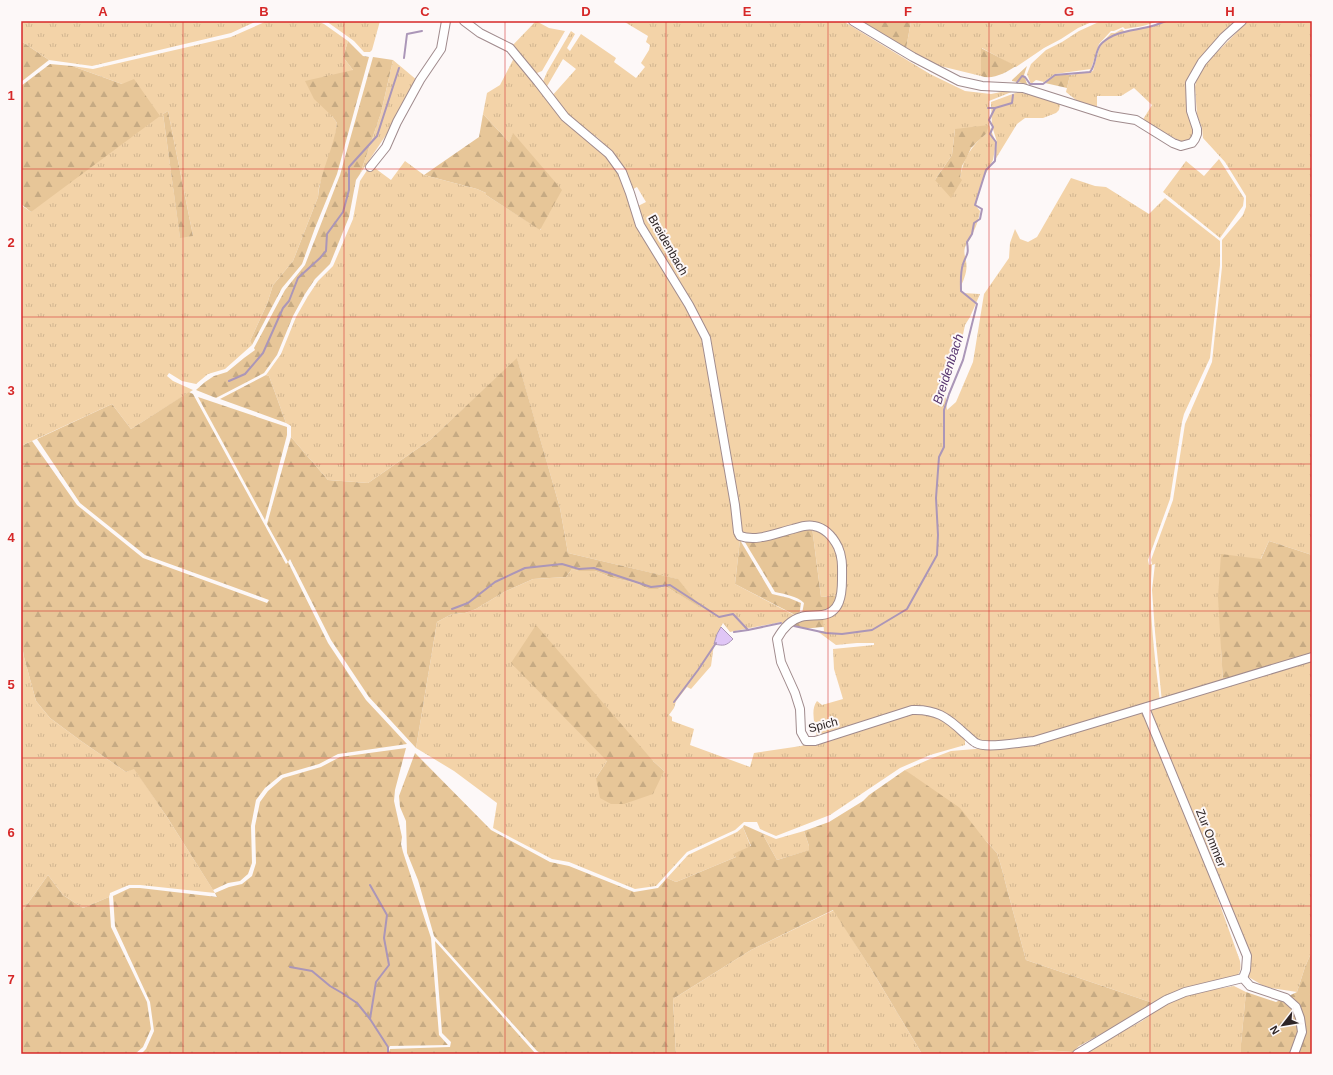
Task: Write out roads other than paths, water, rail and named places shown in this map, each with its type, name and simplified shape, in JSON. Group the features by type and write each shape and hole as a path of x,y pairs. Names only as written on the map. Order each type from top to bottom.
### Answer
{"street":[{"path":"370,167 386,147 397,122 420,80 441,49 446,21"},
{"name":"Breidenbach","path":"464,21 480,33 510,48 565,117 609,154 622,172 640,225 689,305 706,338 735,505 738,532 740,536 748,538"},
{"path":"853,21 913,57 959,81 982,86 1023,88 1111,116 1136,120 1173,143 1181,146 1192,143 1195,139 1197,129 1191,111 1190,83 1202,62 1224,37 1242,21"},
{"name":"Spich","path":"748,538 759,538 800,526 813,525 828,533 837,546 840,554 842,563 842,593 838,605 833,611 823,615 800,617 790,622 776,639 781,662 798,704 801,718 801,732 806,741 815,741 912,710 923,710 933,711 949,719 976,743 987,746 1034,741 1145,708"},
{"path":"1145,708 1312,657"},
{"name":"Zur Ommer","path":"1145,708 1247,956 1246,970 1243,978"},
{"path":"1077,1054 1166,1000 1186,992 1243,978 1250,986 1286,998 1296,1007 1300,1018 1302,1032 1294,1054"}],"waterway":[{"name":"Breidenbach","path":"1016,84 1022,76 1025,77 1030,84 1043,84 1055,75 1090,72 1094,65 1099,46 1107,39 1118,34 1150,27 1166,21"},
{"path":"404,58 407,34 422,31"},
{"path":"229,381 245,374 263,353 283,308 289,301 298,278 326,251 327,234 343,212 349,190 349,167 377,136 399,68"},
{"name":"Breidenbach","path":"794,626 826,633 842,634 872,630 907,609 937,555 938,535 936,498 939,457 944,447 944,410 963,360 977,304 961,291 961,271 968,252 967,242 972,234 974,223 980,219 982,209 975,205 986,170 995,161 996,142 990,134 993,127 989,120 995,108 1012,103 1013,95"},
{"name":"Breidenbach","path":"988,108 995,108"},
{"name":"Breidenbach","path":"452,609 468,603 495,582 525,568 562,564 579,569 594,568 651,587 670,585 719,617 733,614 748,630 781,623"},
{"path":"734,632 748,630"},
{"path":"674,702 716,643"},
{"path":"370,885 387,915 384,938 389,965 376,982 370,1019 388,1047 388,1054"},
{"path":"290,967 312,971 330,986 357,1003 370,1019"}]}
